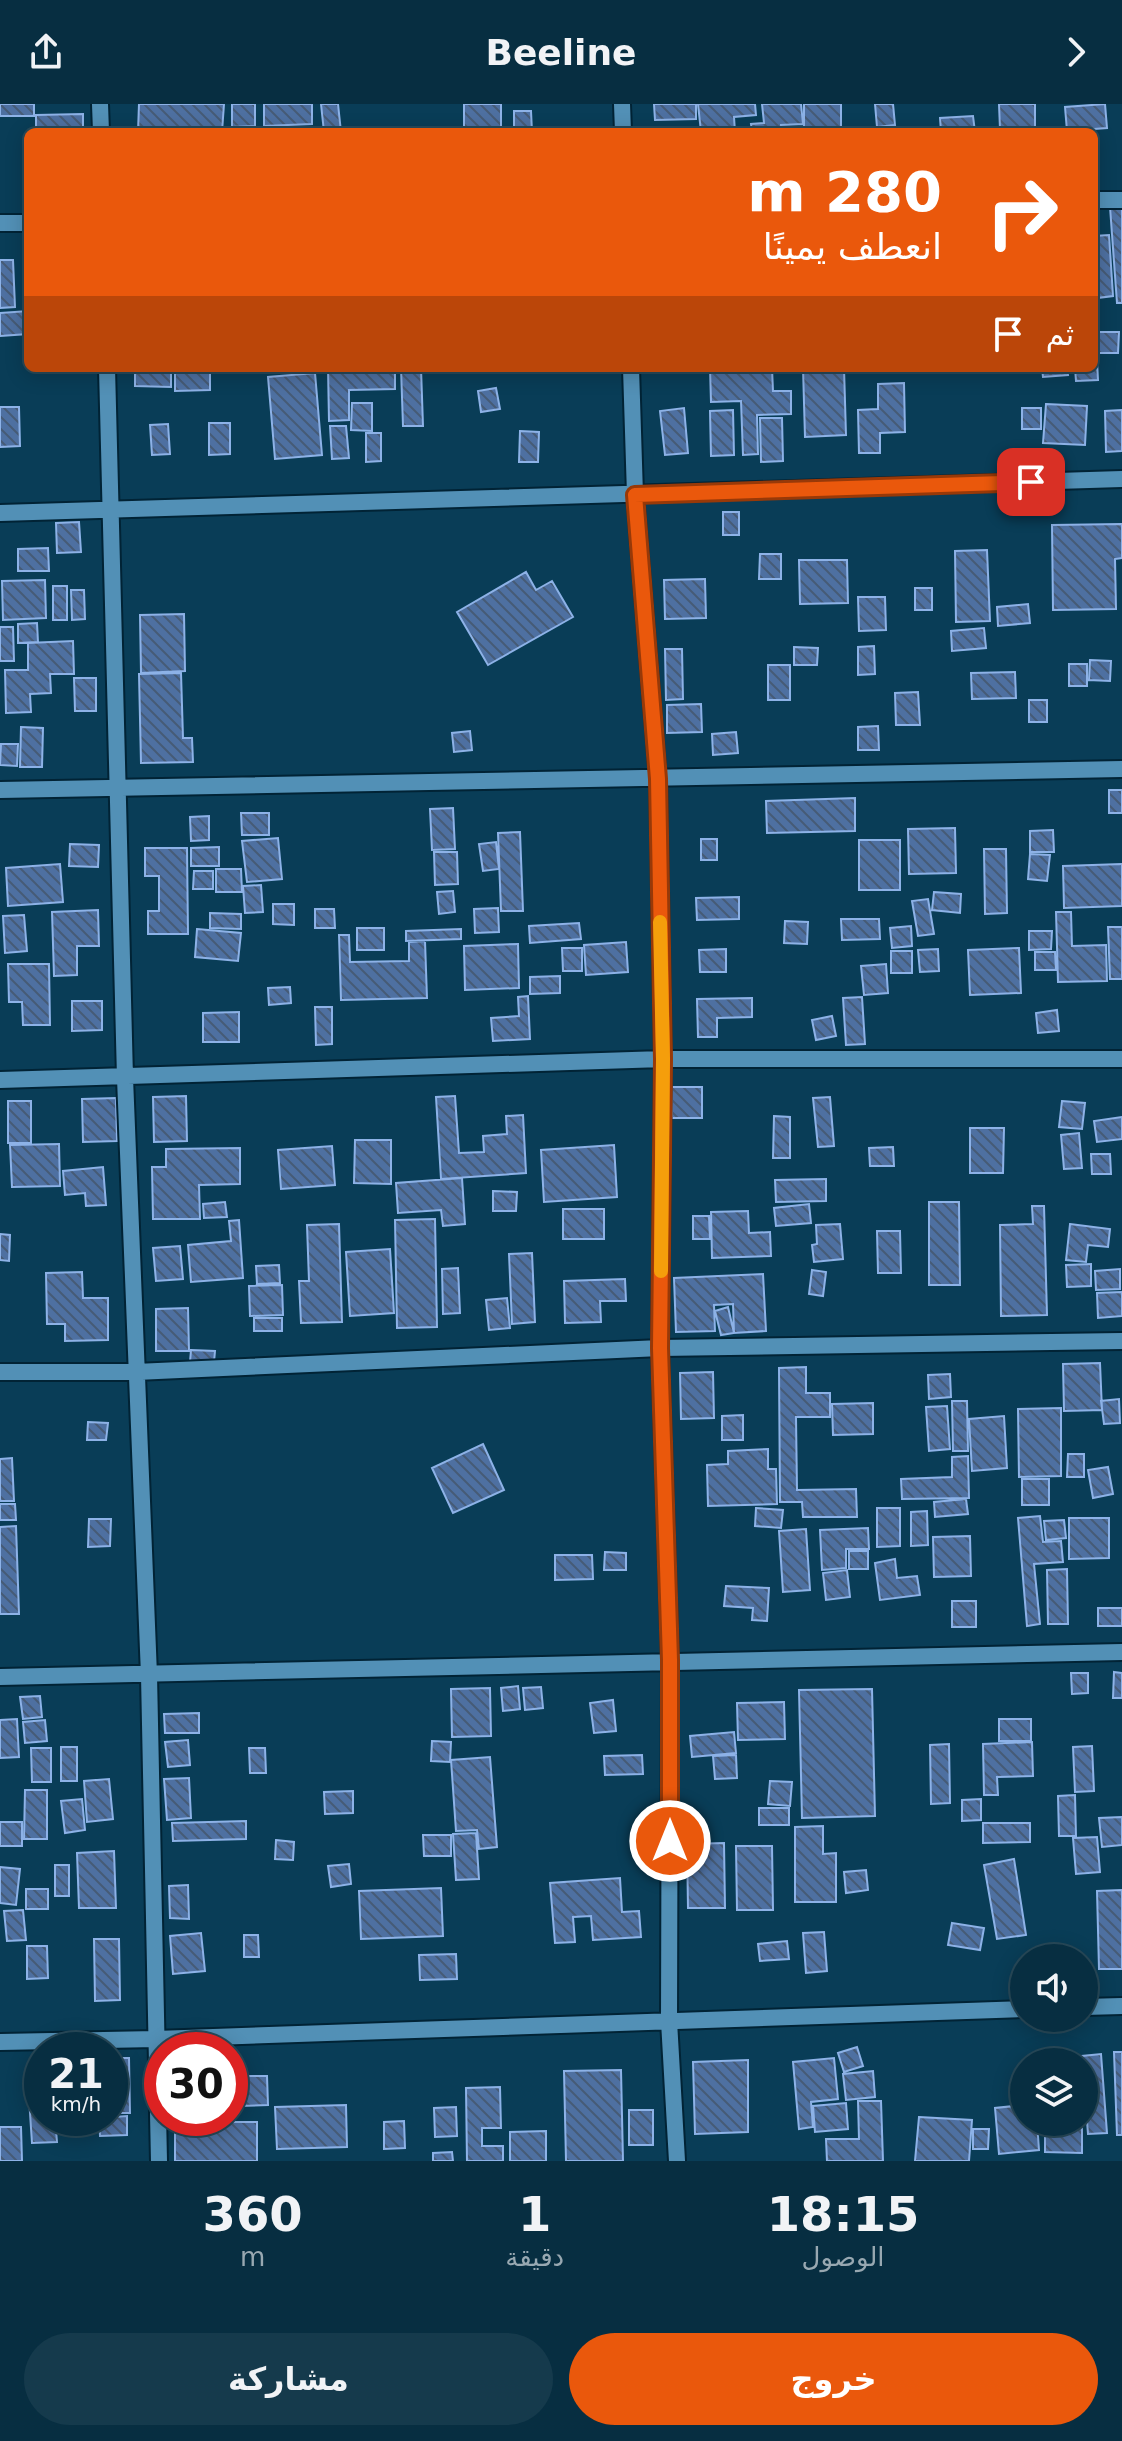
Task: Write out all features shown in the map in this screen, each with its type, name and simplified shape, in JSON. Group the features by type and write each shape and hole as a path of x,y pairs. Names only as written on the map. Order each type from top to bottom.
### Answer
{"street":[{"path":"100,104 101,128"},
{"path":"622,104 623,128"},
{"path":"1098,200 1122,200"},
{"path":"0,223 24,223"},
{"path":"107,372 125,1078 149,1675 156,2032"},
{"path":"631,372 635,495 658,779 663,1059 660,1348 670,1660 669,2021 677,2161"},
{"path":"0,513 1122,479"},
{"path":"0,790 1122,769"},
{"path":"0,1080 663,1059 1122,1059"},
{"path":"0,1372 136,1372 660,1348 1122,1341"},
{"path":"0,1677 1122,1652"},
{"path":"1098,2007 1122,2006"},
{"path":"248,2036 1010,2009"},
{"path":"0,2042 144,2039"},
{"path":"158,2136 159,2161"}],"building":[{"path":"0,104 34,104 34,116 0,116"},
{"path":"139,104 224,104 222,128 138,128"},
{"path":"232,104 255,104 255,126 232,127"},
{"path":"264,104 312,104 312,124 264,126"},
{"path":"321,104 338,104 341,128 324,128"},
{"path":"464,104 501,104 501,128 464,128"},
{"path":"654,104 696,104 696,119 655,120"},
{"path":"698,104 755,104 756,115 734,117 735,128 701,128"},
{"path":"762,104 801,104 803,124 752,128 751,124 764,123"},
{"path":"804,104 841,104 841,128 804,128"},
{"path":"875,104 893,104 895,125 877,127"},
{"path":"999,104 1035,104 1035,128 1000,128"},
{"path":"1105,104 1107,128 1067,128 1065,107"},
{"path":"514,111 531,111 532,128 514,128"},
{"path":"83,114 83,128 36,128 36,115"},
{"path":"973,116 974,128 941,128 940,118"},
{"path":"1122,206 1122,303 1117,303 1110,207"},
{"path":"1109,235 1113,296 1098,298 1098,236"},
{"path":"0,260 13,260 15,307 0,308"},
{"path":"24,311 24,334 0,336 0,313"},
{"path":"1098,332 1119,332 1118,353 1098,353"},
{"path":"135,372 171,372 171,387 135,386"},
{"path":"175,372 210,372 210,390 175,391"},
{"path":"275,372 325,372 325,373"},
{"path":"328,372 395,372 395,389 349,390 349,420 329,421"},
{"path":"401,372 421,372 423,426 403,426"},
{"path":"710,372 772,372 773,391 791,391 791,414 757,415 758,454 743,455 741,401 711,402"},
{"path":"803,372 844,372 846,435 805,437"},
{"path":"1042,372 1068,372 1068,375 1043,377"},
{"path":"1075,372 1098,372 1098,380 1076,381"},
{"path":"315,373 322,455 275,459 268,377"},
{"path":"904,383 905,432 880,433 880,453 859,453 858,410 878,409 878,384"},
{"path":"496,388 500,409 481,412 478,391"},
{"path":"352,403 372,403 372,431 351,430"},
{"path":"1046,404 1087,406 1085,445 1043,443"},
{"path":"0,407 19,407 20,446 0,447"},
{"path":"684,408 688,453 665,455 660,411"},
{"path":"1022,408 1041,408 1041,429 1022,429"},
{"path":"733,410 734,455 711,456 710,411"},
{"path":"1122,410 1122,451 1106,452 1105,411"},
{"path":"760,418 782,418 783,461 761,462"},
{"path":"209,423 230,423 230,454 209,455"},
{"path":"168,424 170,454 152,455 150,425"},
{"path":"330,426 346,426 349,458 332,459"},
{"path":"520,431 539,432 538,462 519,462"},
{"path":"366,433 381,433 381,461 366,462"},
{"path":"723,512 739,512 739,535 723,535"},
{"path":"79,522 81,552 57,553 56,523"},
{"path":"1122,524 1122,558 1115,559 1116,609 1053,610 1052,525"},
{"path":"48,548 49,571 18,571 18,549"},
{"path":"987,550 990,621 956,622 955,551"},
{"path":"760,554 781,554 781,579 759,579"},
{"path":"799,560 847,560 848,603 800,604"},
{"path":"526,572 536,590 552,581 573,617 488,665 457,612"},
{"path":"705,579 706,618 665,619 664,580"},
{"path":"45,580 46,618 3,620 2,581"},
{"path":"53,586 67,586 67,620 53,620"},
{"path":"915,588 932,588 932,610 915,610"},
{"path":"71,590 84,590 85,619 72,620"},
{"path":"858,597 885,597 886,630 859,631"},
{"path":"1028,604 1030,623 998,626 997,607"},
{"path":"184,614 185,671 141,673 140,615"},
{"path":"37,623 38,642 18,643 18,624"},
{"path":"0,627 13,627 14,661 0,661"},
{"path":"984,628 986,648 952,651 951,631"},
{"path":"73,641 74,674 50,674 51,693 30,694 31,712 6,713 5,670 28,670 28,643"},
{"path":"874,646 875,674 858,675 858,647"},
{"path":"794,647 818,648 817,665 794,665"},
{"path":"665,649 682,649 683,699 666,700"},
{"path":"1090,660 1111,661 1110,681 1089,680"},
{"path":"1069,664 1087,664 1087,686 1069,686"},
{"path":"768,665 790,665 790,700 768,700"},
{"path":"1015,672 1016,698 972,699 971,673"},
{"path":"181,673 183,738 192,738 193,762 141,763 139,674"},
{"path":"74,678 96,678 96,711 75,711"},
{"path":"918,692 920,725 896,725 895,693"},
{"path":"1029,700 1047,700 1047,722 1029,722"},
{"path":"701,704 702,732 667,733 667,705"},
{"path":"878,726 879,750 858,750 858,727"},
{"path":"21,727 43,728 42,767 20,767"},
{"path":"470,731 472,750 454,752 452,733"},
{"path":"736,732 738,753 713,755 712,734"},
{"path":"1,744 18,744 17,766 0,765"},
{"path":"1109,790 1122,790 1122,813 1109,813"},
{"path":"855,798 855,831 767,833 766,801"},
{"path":"453,808 455,849 432,850 430,809"},
{"path":"241,813 269,813 269,835 242,835"},
{"path":"209,816 209,840 191,841 190,817"},
{"path":"955,828 956,873 909,874 908,829"},
{"path":"1053,830 1054,852 1030,852 1030,831"},
{"path":"520,832 523,911 501,911 498,833"},
{"path":"278,838 282,879 247,882 242,841"},
{"path":"701,839 717,839 717,860 701,860"},
{"path":"859,840 900,840 900,890 859,890"},
{"path":"496,842 499,869 483,871 479,844"},
{"path":"70,844 99,845 98,867 69,866"},
{"path":"219,847 219,866 191,866 191,848"},
{"path":"145,848 187,848 188,934 148,934 148,911 159,911 159,876 145,876"},
{"path":"984,849 1006,849 1007,913 985,914"},
{"path":"434,852 457,852 458,884 435,885"},
{"path":"1030,854 1050,855 1047,881 1028,879"},
{"path":"60,864 63,902 8,906 6,868"},
{"path":"1122,864 1122,906 1064,908 1063,866"},
{"path":"216,869 241,869 242,892 216,892"},
{"path":"194,871 213,871 213,889 193,889"},
{"path":"261,885 263,912 245,913 243,886"},
{"path":"453,891 455,912 439,914 437,892"},
{"path":"934,892 961,894 960,913 932,910"},
{"path":"739,897 739,919 697,920 696,898"},
{"path":"928,899 934,934 918,936 912,901"},
{"path":"273,904 294,904 294,925 273,924"},
{"path":"498,908 499,932 475,933 474,909"},
{"path":"315,909 334,909 335,928 315,928"},
{"path":"98,910 99,946 77,946 77,975 54,976 52,912"},
{"path":"1056,912 1071,912 1072,946 1106,945 1107,981 1058,982"},
{"path":"210,913 241,914 241,929 210,928"},
{"path":"24,915 27,951 5,953 3,916"},
{"path":"841,919 879,919 880,939 842,940"},
{"path":"785,921 808,922 807,944 784,943"},
{"path":"579,923 581,939 530,943 529,926"},
{"path":"911,926 912,946 892,948 890,928"},
{"path":"1108,927 1122,927 1122,979 1110,979"},
{"path":"357,928 384,928 384,950 357,950"},
{"path":"197,929 241,933 238,961 195,957"},
{"path":"461,929 461,939 406,941 406,931"},
{"path":"1029,931 1052,931 1051,949 1029,950"},
{"path":"339,935 349,935 350,962 409,961 409,942 425,941 427,998 341,1000"},
{"path":"626,942 628,972 586,975 584,945"},
{"path":"518,944 519,988 465,990 464,946"},
{"path":"562,948 582,948 582,971 563,971"},
{"path":"1019,948 1021,993 970,995 968,950"},
{"path":"726,949 726,972 700,972 699,950"},
{"path":"938,949 939,971 920,972 918,950"},
{"path":"891,951 912,951 912,973 891,973"},
{"path":"1035,952 1055,952 1056,970 1035,970"},
{"path":"8,964 49,964 50,1025 23,1025 22,1002 9,1002"},
{"path":"886,964 888,993 864,995 861,966"},
{"path":"560,976 560,993 530,994 530,977"},
{"path":"290,987 291,1003 269,1005 268,988"},
{"path":"528,996 530,1039 493,1041 491,1018 519,1016 518,997"},
{"path":"862,997 865,1044 846,1045 843,998"},
{"path":"752,998 752,1017 717,1018 717,1037 698,1037 697,999"},
{"path":"72,1001 102,1001 102,1030 72,1031"},
{"path":"315,1007 332,1007 332,1044 316,1045"},
{"path":"1057,1010 1059,1031 1038,1033 1036,1013"},
{"path":"239,1012 239,1042 203,1042 203,1013"},
{"path":"832,1016 836,1036 816,1040 812,1020"},
{"path":"672,1087 702,1087 702,1118 672,1118"},
{"path":"186,1096 187,1141 154,1142 153,1097"},
{"path":"455,1096 459,1153 484,1152 483,1136 507,1134 506,1116 523,1115 526,1173 441,1179 436,1097"},
{"path":"830,1097 834,1146 818,1147 813,1098"},
{"path":"116,1098 117,1141 83,1142 82,1099"},
{"path":"8,1101 31,1101 31,1143 8,1143"},
{"path":"1062,1101 1085,1103 1082,1129 1059,1127"},
{"path":"774,1116 790,1117 790,1158 773,1158"},
{"path":"1122,1117 1122,1139 1097,1142 1094,1121"},
{"path":"970,1128 1004,1128 1003,1173 970,1173"},
{"path":"1079,1133 1082,1168 1064,1169 1061,1135"},
{"path":"355,1140 391,1140 391,1184 354,1183"},
{"path":"59,1144 60,1186 12,1187 10,1145"},
{"path":"614,1145 617,1197 544,1202 541,1150"},
{"path":"332,1146 335,1185 281,1189 278,1150"},
{"path":"893,1147 894,1166 870,1166 869,1148"},
{"path":"240,1148 240,1184 199,1185 200,1219 153,1219 152,1167 166,1167 166,1149"},
{"path":"1091,1154 1110,1154 1111,1174 1092,1174"},
{"path":"103,1167 106,1205 86,1206 85,1193 65,1195 63,1171"},
{"path":"462,1178 465,1224 443,1226 441,1210 398,1213 396,1183"},
{"path":"826,1179 826,1201 776,1202 775,1180"},
{"path":"493,1191 517,1192 516,1211 493,1211"},
{"path":"225,1202 227,1217 204,1218 203,1204"},
{"path":"929,1202 959,1202 960,1285 929,1285"},
{"path":"809,1204 811,1223 776,1226 774,1208"},
{"path":"1032,1206 1044,1206 1047,1315 1001,1316 1000,1225 1033,1224"},
{"path":"563,1209 604,1209 604,1239 563,1239"},
{"path":"748,1211 749,1233 770,1232 771,1256 712,1258 711,1212"},
{"path":"693,1216 709,1216 710,1239 693,1239"},
{"path":"435,1219 437,1327 397,1328 395,1220"},
{"path":"239,1220 243,1278 191,1282 188,1245 231,1241 229,1221"},
{"path":"339,1224 342,1322 301,1323 299,1281 309,1281 307,1225"},
{"path":"840,1224 843,1259 814,1262 812,1245 817,1244 816,1225"},
{"path":"1070,1224 1110,1229 1108,1247 1088,1245 1086,1262 1066,1260"},
{"path":"877,1231 900,1231 901,1273 878,1273"},
{"path":"0,1234 10,1235 9,1261 0,1260"},
{"path":"180,1246 183,1279 156,1281 153,1248"},
{"path":"390,1249 394,1313 350,1316 346,1252"},
{"path":"532,1253 535,1322 512,1324 509,1254"},
{"path":"1091,1264 1091,1286 1067,1287 1066,1265"},
{"path":"279,1265 280,1283 257,1284 256,1266"},
{"path":"458,1268 460,1313 443,1314 442,1269"},
{"path":"1120,1269 1120,1289 1096,1290 1095,1271"},
{"path":"812,1270 826,1272 823,1296 809,1294"},
{"path":"82,1272 83,1298 108,1298 108,1340 65,1341 65,1324 47,1324 46,1273"},
{"path":"763,1274 766,1331 734,1333 733,1304 714,1305 715,1331 676,1332 674,1278"},
{"path":"625,1279 626,1301 600,1301 601,1322 565,1323 564,1281"},
{"path":"282,1285 283,1315 250,1316 249,1286"},
{"path":"1122,1292 1122,1316 1098,1318 1097,1293"},
{"path":"507,1298 510,1328 489,1330 486,1300"},
{"path":"728,1307 734,1333 721,1335 715,1311"},
{"path":"188,1308 189,1351 156,1351 156,1309"},
{"path":"254,1318 282,1318 282,1331 254,1331"},
{"path":"191,1350 215,1351 214,1362 190,1362"},
{"path":"1100,1363 1102,1410 1064,1411 1063,1364"},
{"path":"806,1367 806,1393 830,1393 830,1417 796,1417 797,1490 856,1489 857,1517 803,1517 802,1502 780,1502 779,1368"},
{"path":"713,1372 714,1418 681,1419 680,1373"},
{"path":"950,1374 951,1397 929,1399 928,1375"},
{"path":"1119,1399 1120,1423 1104,1424 1101,1401"},
{"path":"952,1401 967,1401 968,1451 953,1451"},
{"path":"873,1403 873,1434 833,1435 832,1404"},
{"path":"947,1406 950,1449 929,1451 926,1407"},
{"path":"1061,1408 1061,1476 1019,1477 1018,1409"},
{"path":"743,1415 743,1440 722,1440 722,1416"},
{"path":"1004,1416 1007,1468 972,1471 969,1419"},
{"path":"88,1422 108,1423 106,1440 87,1440"},
{"path":"483,1444 504,1490 453,1513 432,1468"},
{"path":"768,1449 768,1469 776,1469 777,1504 708,1506 707,1465 728,1464 728,1451"},
{"path":"1068,1454 1084,1454 1084,1477 1067,1477"},
{"path":"968,1456 969,1498 902,1499 901,1479 952,1477 952,1457"},
{"path":"12,1458 14,1501 0,1501 0,1459"},
{"path":"1108,1467 1113,1494 1093,1498 1088,1470"},
{"path":"1022,1479 1049,1479 1049,1505 1022,1505"},
{"path":"966,1499 968,1514 935,1517 934,1502"},
{"path":"0,1504 15,1504 16,1520 0,1520"},
{"path":"756,1508 783,1510 781,1528 755,1526"},
{"path":"877,1508 900,1508 900,1546 877,1547"},
{"path":"927,1511 928,1545 911,1546 911,1512"},
{"path":"1040,1516 1043,1542 1061,1541 1063,1562 1034,1564 1040,1624 1027,1626 1018,1518"},
{"path":"1069,1518 1109,1518 1109,1558 1069,1559"},
{"path":"89,1519 111,1519 110,1546 88,1547"},
{"path":"1064,1520 1066,1538 1046,1540 1044,1521"},
{"path":"16,1526 19,1614 0,1614 0,1527"},
{"path":"868,1528 869,1549 846,1549 846,1568 822,1570 820,1530"},
{"path":"806,1529 810,1590 783,1592 779,1531"},
{"path":"970,1536 971,1576 934,1577 933,1537"},
{"path":"849,1551 868,1551 868,1569 849,1569"},
{"path":"605,1552 626,1553 626,1570 604,1570"},
{"path":"555,1555 592,1555 593,1579 555,1580"},
{"path":"895,1559 897,1578 917,1576 920,1595 880,1600 875,1563"},
{"path":"1067,1569 1068,1624 1048,1624 1047,1570"},
{"path":"847,1570 850,1597 826,1600 823,1573"},
{"path":"726,1586 769,1588 767,1621 752,1620 753,1608 724,1606"},
{"path":"952,1601 976,1601 976,1627 952,1627"},
{"path":"1098,1608 1122,1608 1122,1626 1098,1626"},
{"path":"1114,1672 1122,1673 1122,1698 1113,1698"},
{"path":"1071,1673 1088,1673 1088,1693 1072,1694"},
{"path":"518,1686 520,1709 503,1711 501,1688"},
{"path":"541,1687 543,1708 525,1710 523,1688"},
{"path":"490,1688 491,1736 452,1737 451,1689"},
{"path":"872,1689 875,1816 802,1818 799,1690"},
{"path":"40,1696 42,1717 23,1719 20,1697"},
{"path":"613,1700 616,1731 594,1733 590,1703"},
{"path":"784,1702 785,1739 738,1740 737,1703"},
{"path":"199,1713 199,1733 165,1733 164,1714"},
{"path":"17,1719 19,1757 0,1758 0,1720"},
{"path":"999,1719 1031,1719 1031,1741 999,1741"},
{"path":"45,1720 47,1741 25,1743 23,1722"},
{"path":"734,1732 736,1753 692,1757 690,1736"},
{"path":"188,1740 190,1765 168,1767 165,1742"},
{"path":"432,1741 451,1742 450,1762 431,1761"},
{"path":"1032,1742 1033,1776 997,1777 998,1795 984,1795 983,1744"},
{"path":"949,1744 950,1803 931,1804 930,1745"},
{"path":"1092,1746 1094,1791 1075,1792 1073,1747"},
{"path":"61,1747 77,1747 77,1781 61,1781"},
{"path":"31,1748 51,1748 51,1782 32,1782"},
{"path":"249,1748 265,1748 266,1773 250,1773"},
{"path":"642,1755 643,1774 605,1775 604,1756"},
{"path":"736,1755 737,1778 715,1779 713,1756"},
{"path":"490,1757 497,1847 479,1849 477,1830 456,1831 451,1760"},
{"path":"189,1778 191,1818 167,1820 164,1779"},
{"path":"109,1779 113,1819 87,1822 84,1781"},
{"path":"770,1781 792,1782 790,1806 768,1804"},
{"path":"25,1790 47,1790 47,1839 24,1839"},
{"path":"353,1791 353,1813 325,1814 324,1792"},
{"path":"1075,1795 1076,1836 1059,1836 1058,1796"},
{"path":"82,1799 85,1830 65,1833 61,1801"},
{"path":"981,1799 981,1820 962,1821 962,1800"},
{"path":"759,1808 789,1808 789,1825 759,1825"},
{"path":"1122,1817 1122,1845 1102,1847 1099,1818"},
{"path":"246,1821 246,1839 173,1841 172,1823"},
{"path":"0,1822 22,1822 22,1846 0,1846"},
{"path":"983,1823 1030,1823 1030,1842 983,1843"},
{"path":"823,1826 823,1854 836,1853 836,1902 795,1902 795,1827"},
{"path":"476,1833 479,1879 456,1880 453,1834"},
{"path":"423,1835 451,1835 451,1856 424,1856"},
{"path":"1097,1837 1100,1872 1076,1874 1073,1838"},
{"path":"276,1840 294,1842 293,1860 275,1859"},
{"path":"724,1843 725,1908 688,1908 687,1844"},
{"path":"736,1846 772,1846 773,1910 737,1910"},
{"path":"114,1851 116,1908 79,1908 77,1853"},
{"path":"1014,1859 1026,1935 997,1939 984,1865"},
{"path":"349,1864 351,1884 331,1887 328,1866"},
{"path":"55,1865 69,1865 69,1896 55,1896"},
{"path":"0,1867 20,1869 16,1905 0,1903"},
{"path":"866,1870 868,1890 846,1893 844,1872"},
{"path":"620,1878 622,1912 639,1911 641,1937 593,1940 591,1916 573,1917 575,1942 555,1943 550,1883"},
{"path":"188,1885 189,1919 170,1918 169,1886"},
{"path":"441,1888 443,1936 361,1939 359,1891"},
{"path":"26,1889 48,1889 48,1909 26,1909"},
{"path":"1122,1890 1122,1969 1099,1969 1097,1891"},
{"path":"23,1910 26,1940 7,1941 4,1911"},
{"path":"952,1923 984,1928 980,1950 948,1945"},
{"path":"824,1932 827,1971 806,1973 803,1933"},
{"path":"201,1933 205,1971 173,1974 170,1936"},
{"path":"244,1935 258,1935 259,1957 244,1957"},
{"path":"94,1939 119,1939 120,2000 95,2001"},
{"path":"787,1941 789,1959 760,1961 758,1944"},
{"path":"27,1946 47,1946 48,1978 27,1979"},
{"path":"456,1954 457,1979 420,1980 419,1955"},
{"path":"857,2047 863,2066 844,2072 838,2053"},
{"path":"1114,2052 1122,2052 1122,2135 1117,2135"},
{"path":"1098,2054 1101,2054 1107,2133 1098,2133"},
{"path":"128,2058 129,2058 128,2113"},
{"path":"834,2058 838,2099 811,2102 813,2127 799,2129 793,2062"},
{"path":"748,2060 748,2132 695,2134 693,2062"},
{"path":"621,2070 623,2161 566,2161 564,2071"},
{"path":"873,2071 875,2097 846,2100 843,2074"},
{"path":"248,2076 267,2076 268,2105 248,2106"},
{"path":"500,2087 501,2128 482,2128 482,2146 503,2146 503,2161 467,2161 466,2088"},
{"path":"858,2101 881,2101 883,2161 827,2161 826,2139 859,2139"},
{"path":"846,2103 848,2129 815,2132 813,2106"},
{"path":"346,2105 347,2147 277,2149 275,2107"},
{"path":"1010,2106 1010,2136 1038,2136 1039,2150 999,2154 995,2108"},
{"path":"456,2107 457,2136 435,2137 434,2108"},
{"path":"629,2110 653,2110 653,2145 629,2145"},
{"path":"919,2117 972,2120 969,2161 915,2161"},
{"path":"404,2121 405,2148 384,2149 384,2122"},
{"path":"248,2122 257,2122 257,2161 175,2161 175,2136 248,2136"},
{"path":"0,2127 21,2127 22,2161 0,2161"},
{"path":"973,2129 989,2129 988,2149 973,2149"},
{"path":"546,2131 546,2161 510,2161 510,2132"},
{"path":"32,2136 56,2136 57,2142 32,2143"},
{"path":"1045,2136 1082,2136 1082,2153 1045,2152"},
{"path":"452,2152 453,2161 433,2161 433,2153"}],"slow traffic":[{"path":"660,922 663,1059 661,1271"}],"route":[{"path":"670,1841 670,1660 660,1348 663,1059 658,779 635,495 1031,482"}]}
